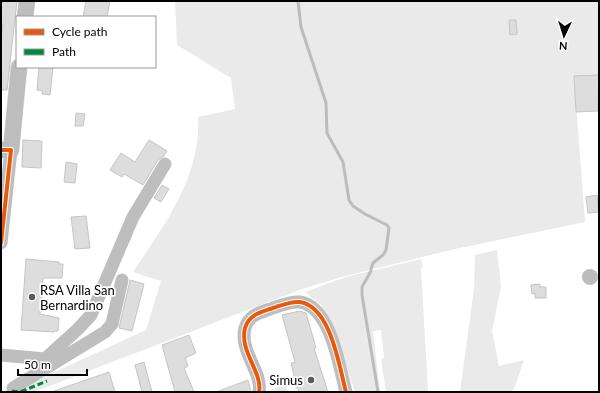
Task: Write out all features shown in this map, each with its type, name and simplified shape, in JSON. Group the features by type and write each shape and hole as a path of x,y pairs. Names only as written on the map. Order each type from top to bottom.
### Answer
{"main road":[{"path":"25,16 27,1"},
{"path":"6,150 19,68"}],"street":[{"path":"1,243 6,150"},
{"path":"1,355 45,359 84,323 97,302 136,212 165,164"},
{"path":"13,388 105,332 112,324 122,280"},
{"path":"259,392 258,382 244,343 244,333 247,323 252,316 258,313 296,302 313,307 324,320 346,392"}],"shaded area":[{"path":"175,1 599,1 599,75 574,76 585,222 455,249 345,276 302,289 34,392 16,392 16,390 146,330 161,281 133,272 168,218 179,199 187,180 194,160 198,117 235,109 231,78 177,45"},
{"path":"497,250 501,287 492,331 499,366 524,360 514,389 510,392 460,392 474,289 475,255"},
{"path":"421,259 423,267 421,268 428,392 386,392 381,359 384,358 381,330 373,331 380,392 355,392 331,320 321,305 305,292 346,277"},
{"path":"590,269 597,274 598,277 593,284 590,285 583,280 582,277 587,270"},
{"path":"286,384 288,392 266,392"}],"building":[{"path":"1,1 17,1 7,90 1,90 1,38 3,24 1,23"},
{"path":"86,1 110,1 107,16 83,16"},
{"path":"509,20 516,20 517,34 510,35"},
{"path":"39,68 53,68 50,95 42,94 43,91 37,90"},
{"path":"599,75 598,111 576,112 574,76"},
{"path":"76,113 85,114 83,126 75,126"},
{"path":"23,140 42,141 41,168 22,167"},
{"path":"149,140 167,151 164,156 158,160 143,185 124,174 122,177 110,170 121,153 135,162"},
{"path":"66,162 77,164 75,183 64,182"},
{"path":"162,185 169,189 161,202 154,198"},
{"path":"597,195 599,212 588,213 586,197"},
{"path":"86,216 90,248 75,249 71,217"},
{"name":"RSA Villa San Bernardino","path":"26,259 59,262 59,264 63,264 62,278 43,278 40,314 59,318 58,331 21,330"},
{"path":"130,280 144,284 132,331 119,328"},
{"path":"540,284 540,287 546,287 546,298 535,298 535,293 532,294 531,285"},
{"path":"300,311 306,313 316,348 314,348 328,392 299,392 297,388 291,363 295,362 282,315"},
{"path":"189,335 196,353 185,358 188,366 184,368 194,392 175,392 162,345"},
{"path":"144,362 152,392 142,392 135,365"},
{"path":"109,372 115,392 54,391"},
{"path":"248,380 251,392 219,392 219,391"}],"waterway":[{"path":"298,1 301,27 326,103 327,133 343,162 349,200 353,206 387,225 389,228 386,250 383,255 373,263 371,269"},
{"path":"371,271 362,287 362,295 378,392"}],"marked path":[{"path":"12,391 20,392 47,381"}],"cycle path":[{"path":"1,150 11,150 1,243"},
{"path":"259,392 258,377 245,345 245,328 247,323 260,312 293,302 300,302 311,306 326,326 337,353 346,392"}],"place":[{"name":"RSA Villa San Bernardino","path":"32,297"},
{"name":"Simus","path":"311,380"}]}
